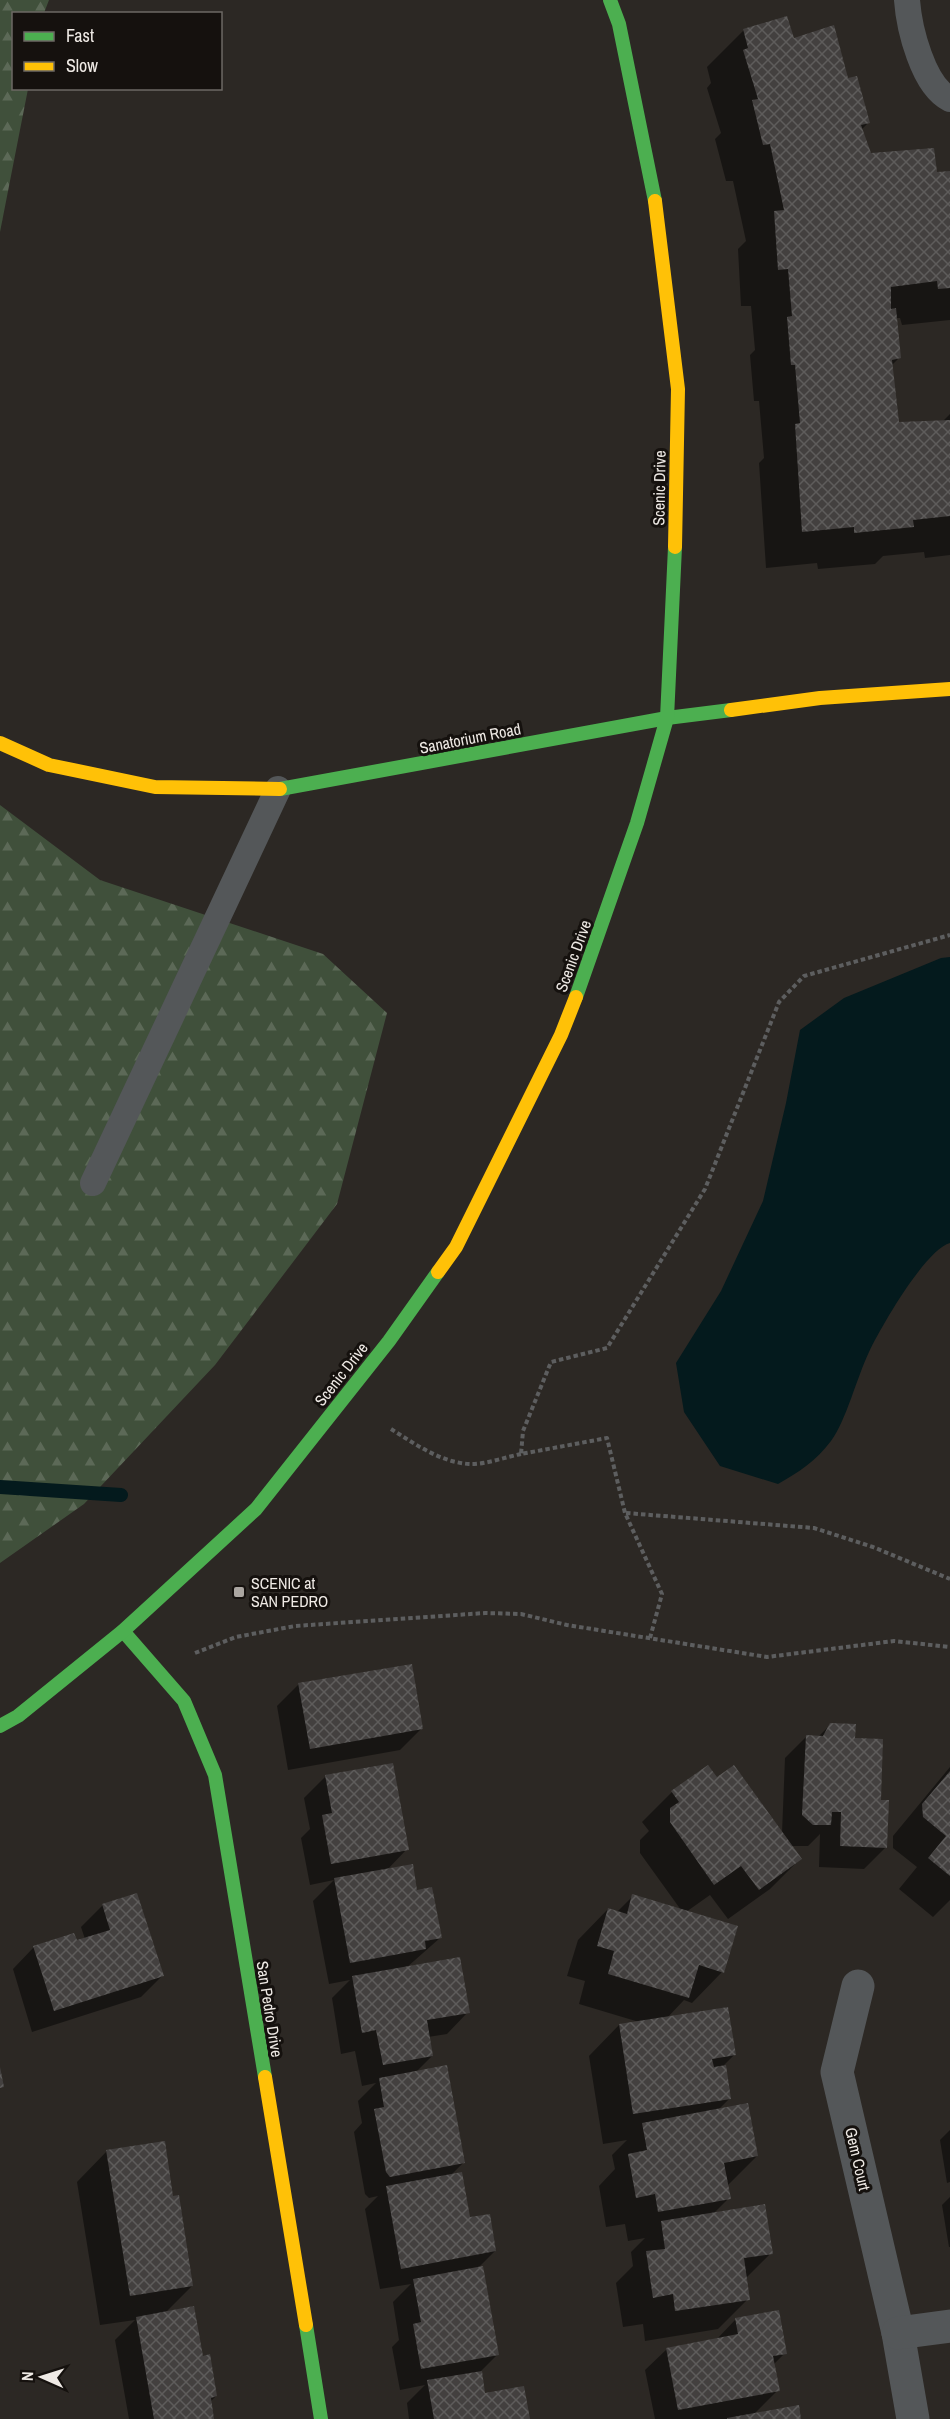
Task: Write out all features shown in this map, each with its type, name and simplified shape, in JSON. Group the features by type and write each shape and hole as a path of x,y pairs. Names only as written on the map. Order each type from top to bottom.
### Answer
{"street":[{"name":"Scenic Drive","path":"0,1726 18,1716 123,1631 256,1509 388,1341 456,1247 561,1035 596,944 633,834 667,718 674,610 678,388 654,189 619,24 609,0"},
{"name":"Sanatorium Road","path":"0,743 49,765 155,787 279,789 667,718 820,698 950,689"},
{"name":"San Pedro Drive","path":"123,1631 184,1701 215,1775 321,2419"},
{"name":"Gem Court","path":"858,1986 837,2072 898,2333 913,2419"},
{"path":"898,2333 950,2326"}],"lane":[{"path":"907,0 919,58 943,96 950,99"},
{"path":"93,1183 279,789"}],"path":[{"path":"521,1454 523,1431 551,1362 607,1348 705,1189 779,1002 804,976 950,935"},
{"path":"391,1429 425,1451 450,1461 471,1465 607,1438 625,1513 662,1594 650,1638"},
{"path":"625,1513 813,1528 873,1547 950,1579"},
{"path":"188,1656 236,1637 295,1626 485,1613 521,1614 567,1625 767,1657 894,1641 950,1647"}],"green space":[{"path":"0,0 49,0 44,12 12,12 12,90 28,90 0,232"},
{"path":"0,805 100,880 323,954 387,1013 337,1204 215,1365 84,1504 0,1563"}],"water":[{"path":"950,957 950,1243 928,1259 893,1308 869,1352 836,1432 831,1441 813,1460 778,1484 720,1466 684,1412 676,1363 721,1291 763,1201 800,1030 844,998 941,958"}],"building":[{"path":"787,16 794,38 834,25 848,78 857,76 870,123 861,125 871,153 934,148 937,172 950,171 950,288 938,289 937,281 891,287 891,309 896,308 901,358 892,360 899,422 950,420 950,516 913,520 914,527 854,533 854,527 802,532 795,424 800,423 795,365 791,365 787,317 792,316 788,269 778,270 774,211 784,210 770,144 763,145 752,100 758,99 743,50 748,48 743,29"},
{"path":"412,1664 423,1729 310,1749 298,1683"},
{"path":"830,1723 856,1724 855,1738 883,1739 881,1800 889,1800 887,1848 840,1846 841,1812 832,1812 831,1825 813,1825 802,1815 806,1735 823,1736"},
{"path":"393,1763 409,1850 331,1864 322,1815 332,1813 325,1775"},
{"path":"708,1765 717,1777 734,1765 802,1859 759,1890 741,1866 714,1885 670,1822 670,1808 679,1802 671,1791"},
{"path":"950,1771 950,1876 928,1858 946,1836 923,1817 922,1804"},
{"path":"413,1864 417,1890 432,1887 442,1938 425,1941 426,1949 350,1963 334,1878"},
{"path":"137,1893 164,1976 54,2011 33,1946 74,1933 77,1940 110,1930 102,1904"},
{"path":"632,1894 738,1926 724,1973 699,1965 689,1998 608,1974 614,1951 597,1946 608,1908 627,1914"},
{"path":"460,1957 470,2013 427,2020 433,2056 383,2065 376,2030 362,2033 352,1976"},
{"path":"728,2007 736,2055 712,2059 714,2067 726,2065 731,2099 633,2114 619,2024"},
{"path":"447,2065 465,2163 390,2177 386,2172 374,2109 384,2107 379,2078"},
{"path":"0,2067 4,2087 0,2088"},
{"path":"748,2103 758,2156 724,2163 731,2199 658,2212 655,2194 636,2198 628,2154 647,2150 642,2123"},
{"path":"165,2141 173,2196 179,2195 193,2286 130,2296 106,2150"},
{"path":"462,2172 470,2217 490,2214 496,2251 401,2269 386,2186"},
{"path":"765,2204 773,2254 744,2258 750,2300 675,2311 673,2294 653,2298 646,2251 665,2249 661,2221"},
{"path":"483,2266 499,2355 421,2369 413,2324 421,2322 413,2279"},
{"path":"194,2306 203,2356 210,2354 217,2396 211,2398 214,2419 154,2419 136,2317"},
{"path":"779,2310 787,2354 773,2356 780,2391 678,2410 666,2348 738,2334 735,2318"},
{"path":"482,2371 485,2393 524,2386 530,2419 434,2419 427,2380"},
{"path":"799,2405 801,2419 727,2419 727,2418"}],"waterway":[{"path":"0,1487 121,1495"}],"traffic: fast":[{"path":"610,0 619,24 655,201"},
{"path":"576,997 637,823 667,718 675,547"},
{"path":"280,789 667,718 731,710"},
{"path":"0,1726 18,1716 123,1631 256,1509 389,1341 438,1272"},
{"path":"123,1631 184,1701 215,1775 265,2077"},
{"path":"306,2325 321,2419"}],"traffic: slow":[{"path":"655,201 678,389 675,547"},
{"path":"731,710 820,698 950,689"},
{"path":"0,743 49,765 155,787 280,789"},
{"path":"438,1272 456,1247 561,1035 576,997"},
{"path":"265,2077 306,2325"}],"place":[{"name":"SCENIC at SAN PEDRO","path":"239,1592"}]}
